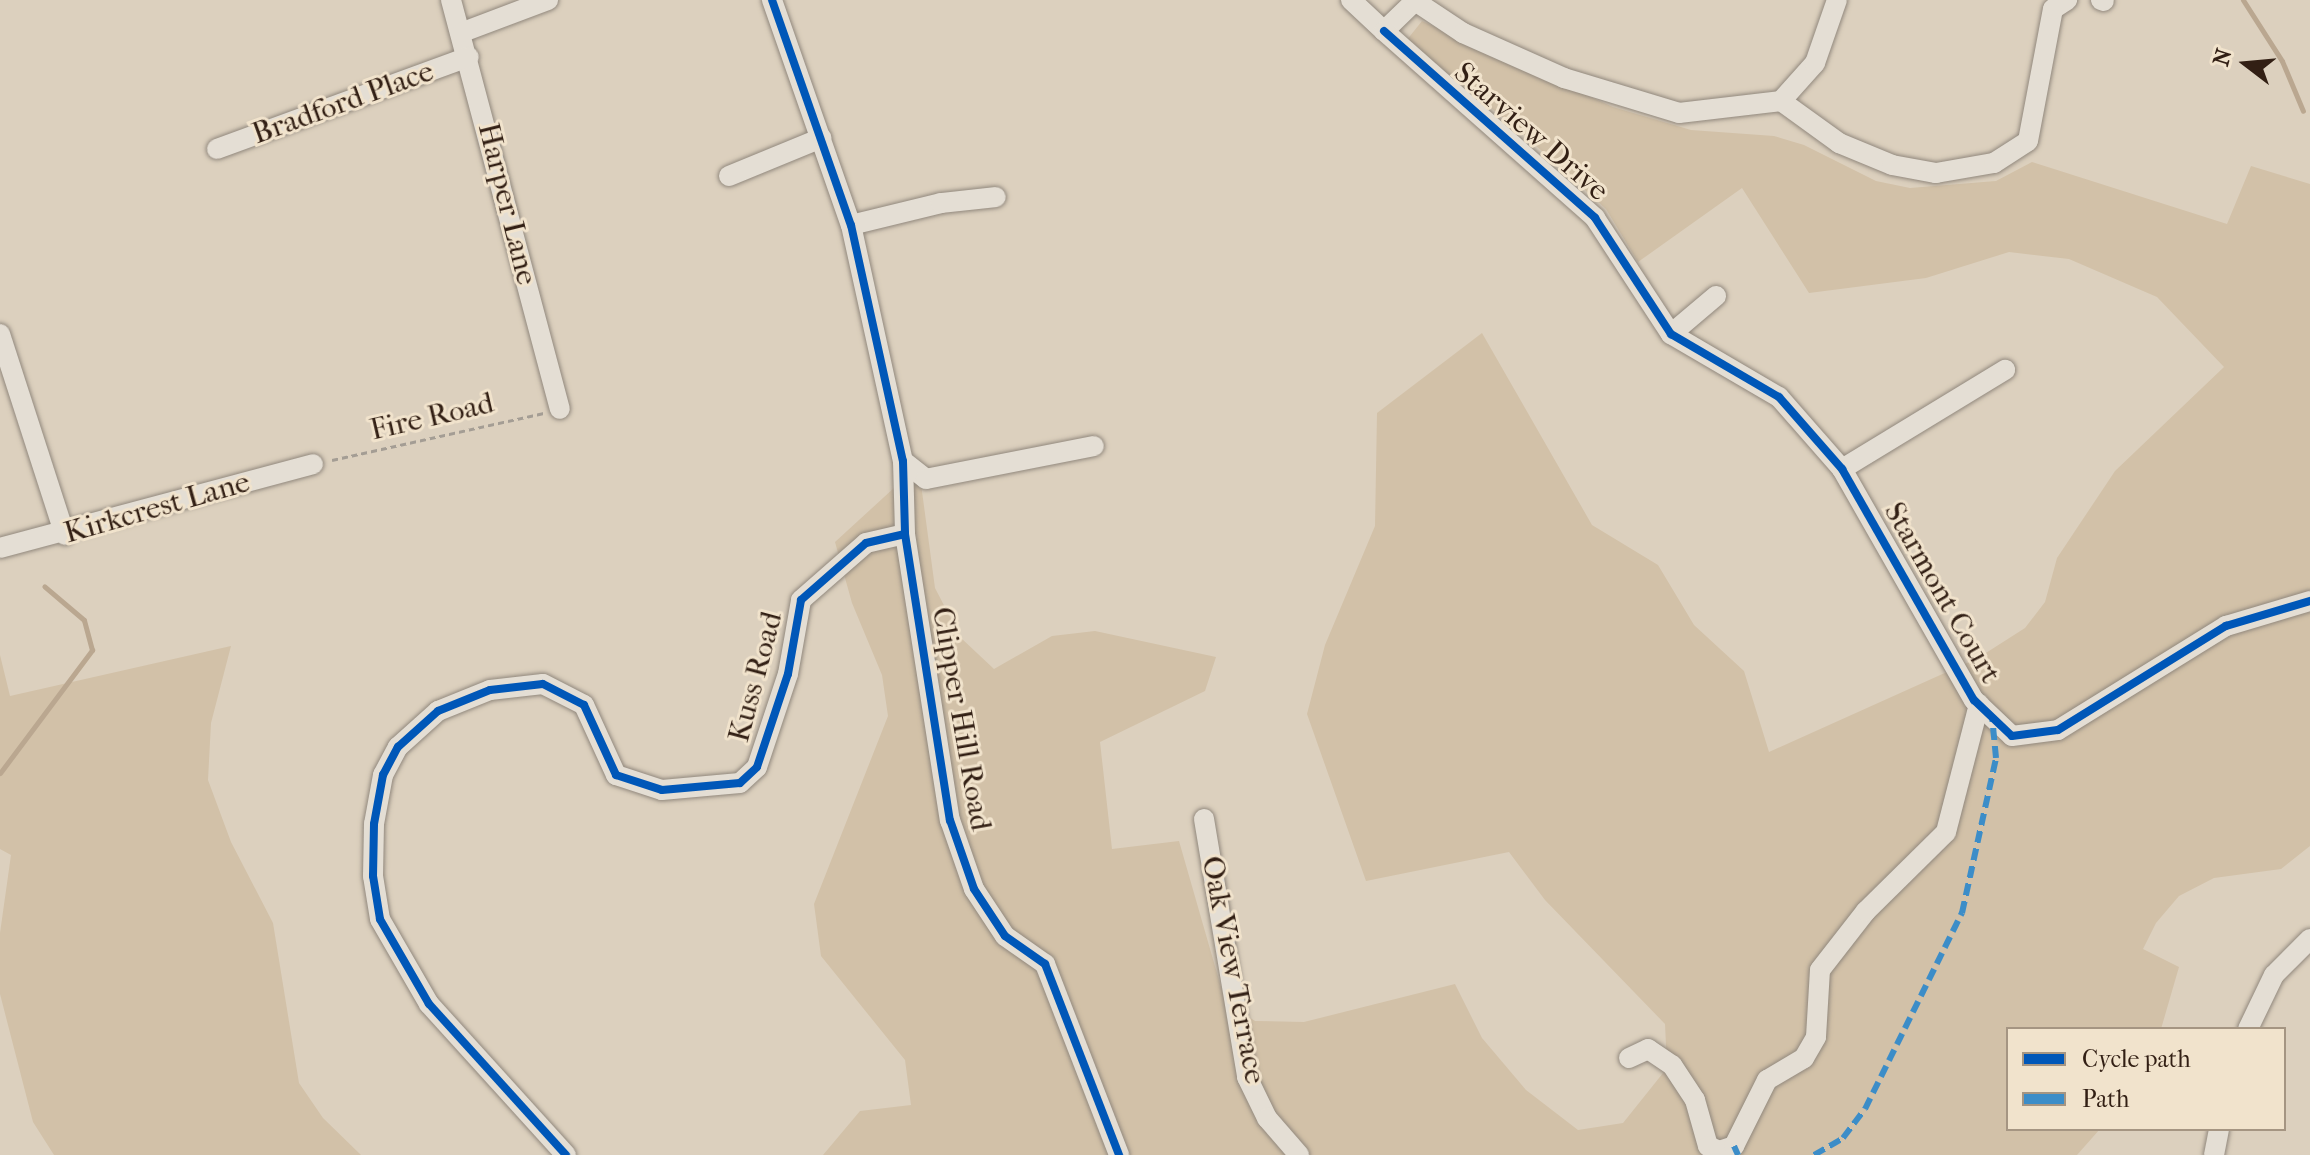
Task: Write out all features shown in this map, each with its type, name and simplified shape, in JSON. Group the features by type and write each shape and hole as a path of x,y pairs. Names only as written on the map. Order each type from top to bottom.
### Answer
{"street":[{"name":"Harper Lane","path":"451,0 463,32 560,409"},
{"name":"Bradford Place","path":"463,32 548,0"},
{"path":"772,0 851,225 903,461 905,534"},
{"name":"Starview Drive","path":"1351,0 1595,218 1671,334 1779,397 1842,469"},
{"path":"1384,31 1415,0 1463,33 1564,78 1679,113 1781,101 1815,63 1837,0"},
{"path":"1781,101 1839,143 1892,165 1936,173 1994,163 2028,141 2053,9 2067,0"},
{"name":"Bradford Place","path":"217,149 469,57"},
{"path":"729,176 821,138"},
{"path":"851,225 941,203 996,197"},
{"path":"1671,334 1716,296"},
{"path":"0,334 65,535"},
{"path":"1842,469 2005,370"},
{"path":"903,461 926,479 1094,446"},
{"name":"Kirkcrest Lane","path":"0,548 65,535 313,464"},
{"name":"Starmont Court","path":"1842,469 1979,704 2012,736 2058,730 2226,626 2310,601"},
{"name":"Kuss Road","path":"566,1155 429,1004 380,919 374,824 383,775 398,747 438,711 490,690 543,684 584,705 616,775 662,790 740,783 757,767 779,701 801,600 866,543 905,534"},
{"name":"Clipper Hill Road","path":"905,534 950,820 974,889 1005,936 1045,964 1119,1155"},
{"path":"1629,1058 1648,1049 1672,1065 1695,1100 1708,1146 1719,1151 1734,1146 1767,1080 1804,1058 1816,1037 1820,970 1866,911 1946,832 1979,704"},
{"name":"Oak View Terrace","path":"1204,819 1247,1077 1267,1118 1299,1155"},
{"path":"2249,1027 2274,975 2310,939"},
{"path":"2214,1155 2219,1131"}],"shaded area":[{"path":"1422,21 1613,107 1691,130 1774,136 1804,145 1876,181 1910,188 1996,181 2032,162 2227,224 2251,166 2310,184 2310,846 2281,869 2214,878 2179,896 2156,923 2143,949 2179,967 2162,1027 2006,1027 2006,1131 2098,1131 2077,1155 823,1155 860,1111 911,1105 905,1060 821,956 814,904 888,716 882,675 852,603 835,542 895,487 921,484 935,588 961,638 994,669 1052,636 1095,631 1216,657 1205,691 1100,742 1112,849 1179,841 1225,1001 1255,1021 1304,1022 1455,984 1482,1038 1526,1090 1578,1130 1623,1123 1667,1068 1665,1024 1545,900 1509,852 1366,881 1307,714 1325,645 1375,526 1377,413 1482,333 1592,525 1658,565 1694,625 1744,671 1769,752 1978,658 2025,628 2045,602 2057,558 2115,471 2224,367 2157,297 2069,259 2009,252 1926,278 1809,293 1742,188 1638,262 1606,209 1520,131 1406,41"},
{"path":"231,646 211,723 208,780 231,842 273,923 299,1083 323,1118 361,1155 54,1155 33,1122 0,994 0,933 11,855 0,849 0,655 10,696"}],"waterway":[{"path":"2243,0 2282,61 2303,111"},
{"path":"0,773 92,650 84,620 44,586"}],"marked path":[{"path":"1814,1155 1843,1138 1865,1109 1962,913 1996,758 1992,716"},
{"path":"1734,1146 1738,1155"}],"cycle path":[{"path":"772,0 851,225 903,461 905,534 950,820 974,889 1005,936 1045,964 1119,1155"},
{"path":"1384,31 1595,218 1671,334 1779,397 1842,469 1974,700 2012,736 2058,730 2226,626 2310,601"},
{"path":"566,1155 429,1004 380,919 373,876 374,824 383,775 398,747 438,711 490,690 543,684 584,705 616,775 662,790 740,783 757,767 788,674 801,600 866,543 905,534"}]}
